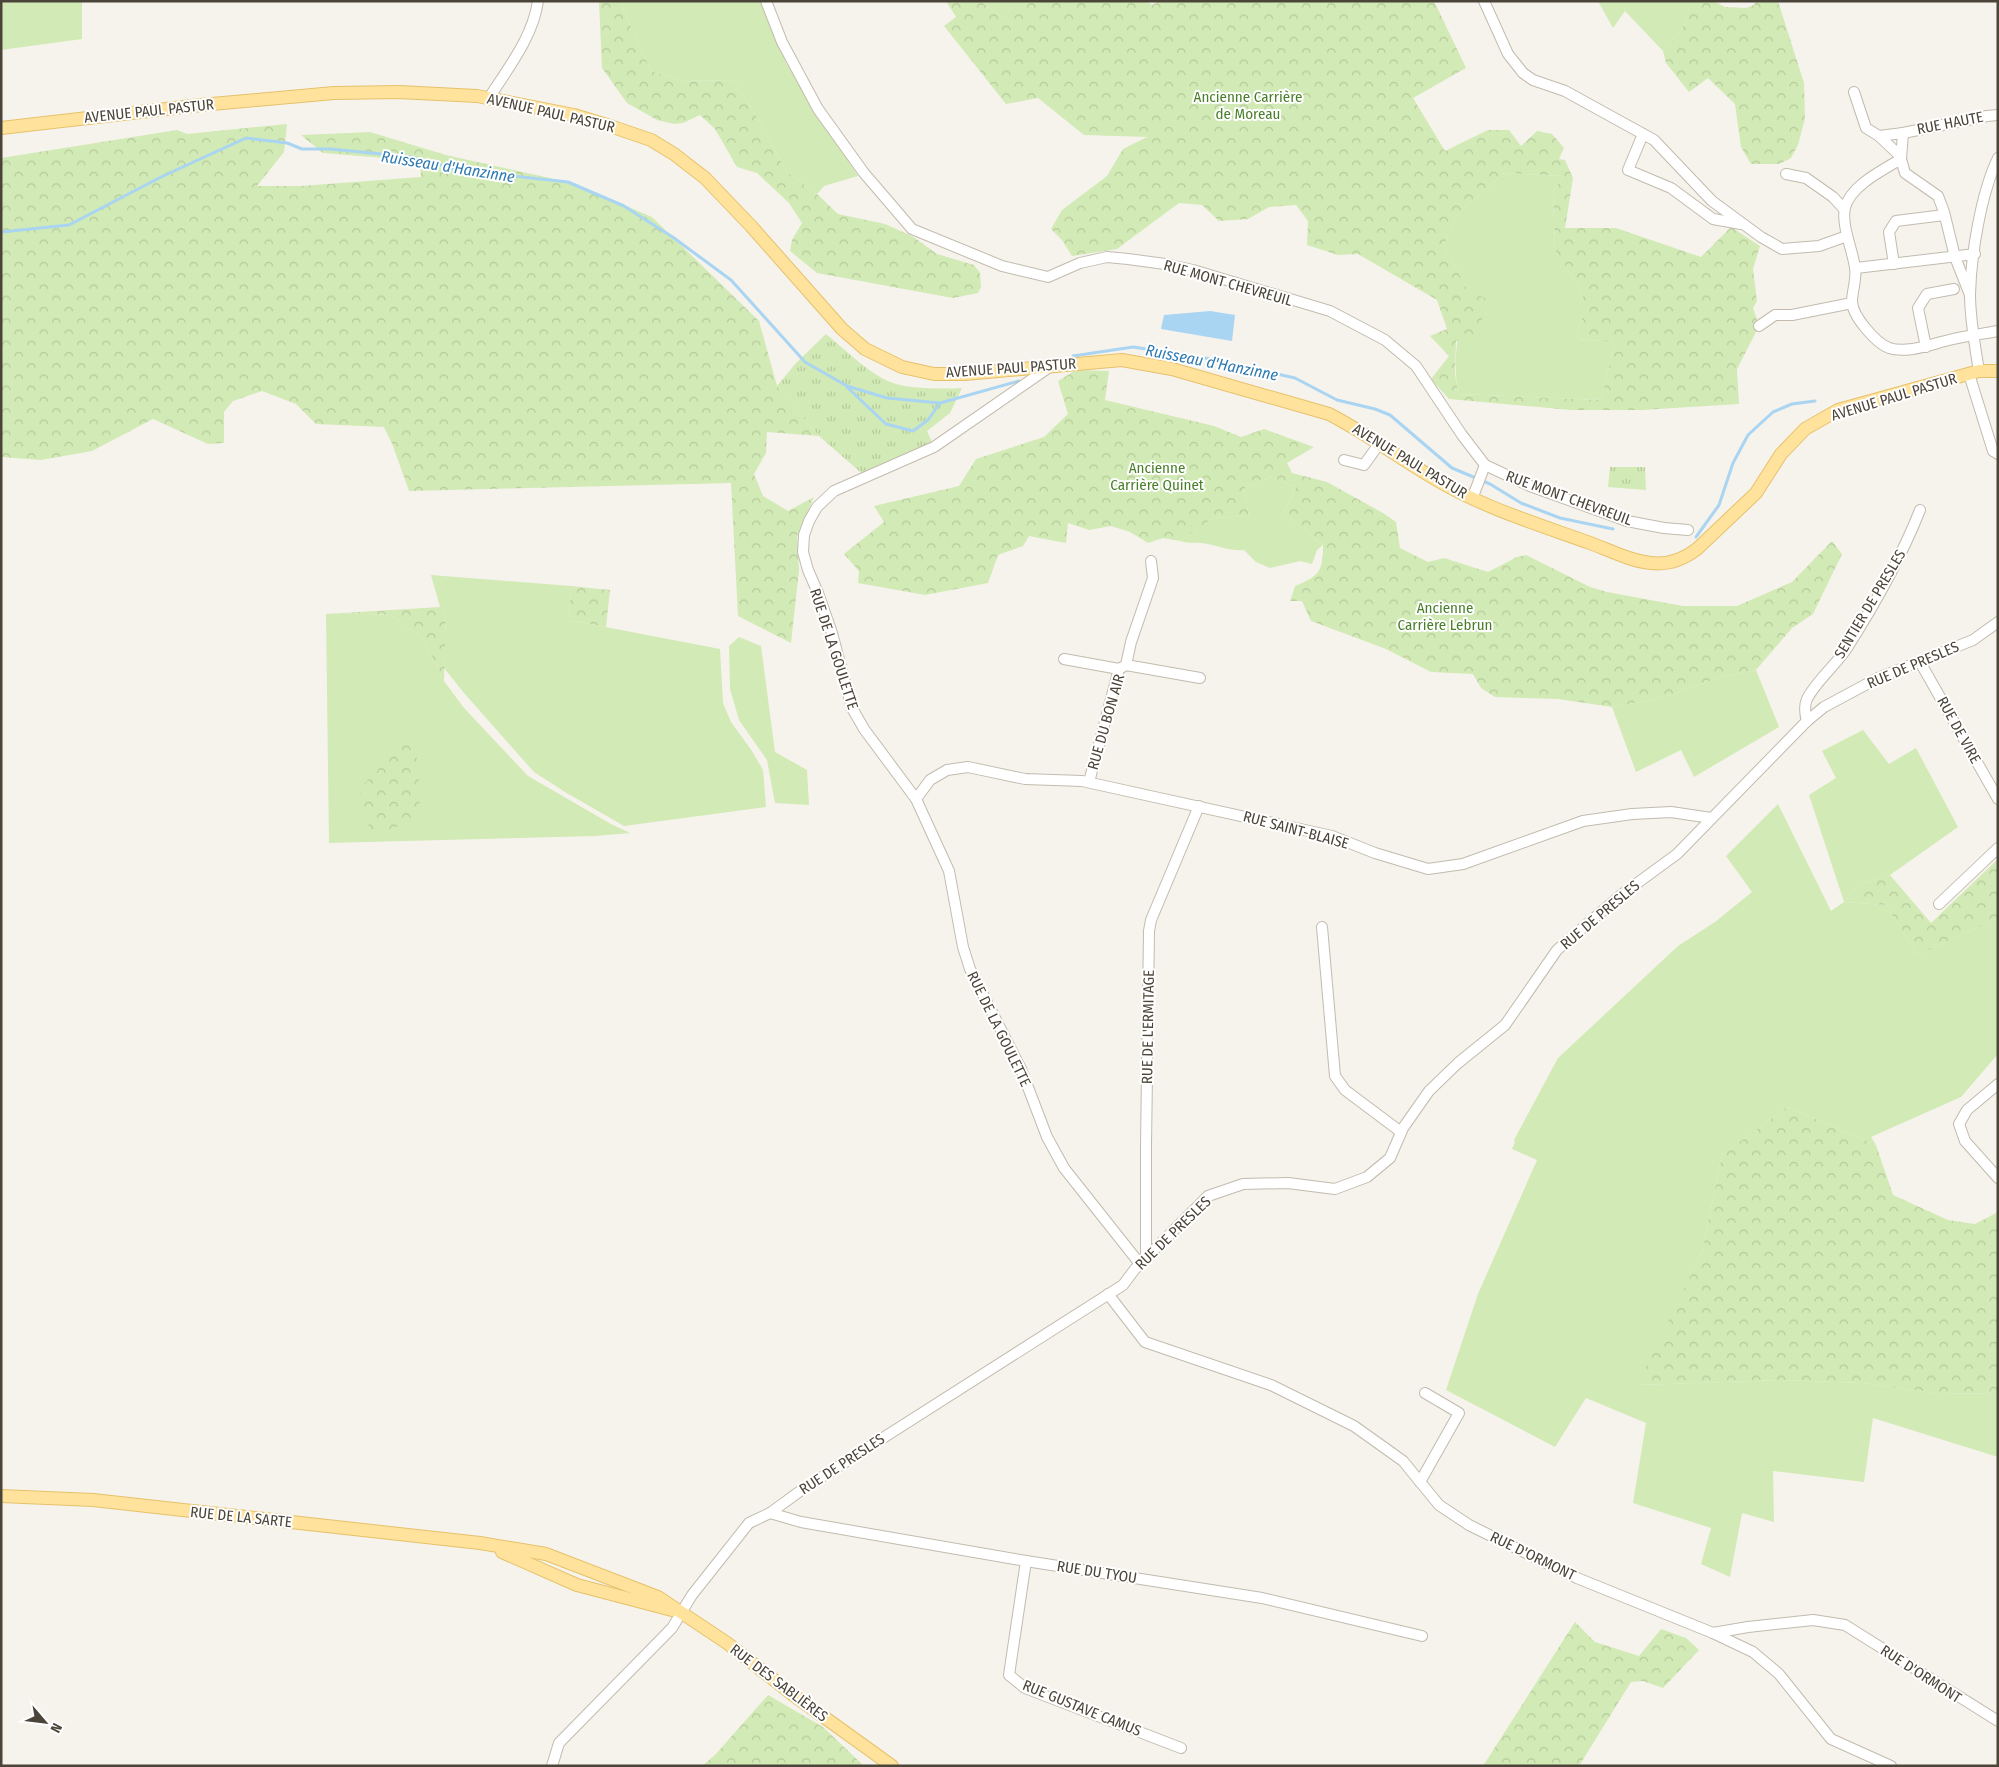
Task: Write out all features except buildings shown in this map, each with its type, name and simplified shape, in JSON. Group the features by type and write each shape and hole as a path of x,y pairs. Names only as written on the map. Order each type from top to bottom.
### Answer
{"main road":[{"name":"AVENUE PAUL PASTUR","path":"1,128 201,105 334,93 399,92 489,98 574,115 651,140 674,154 705,178 751,226 842,329 865,349 902,367 934,374 965,374 1122,360 1172,368 1328,414 1351,425 1442,483 1472,499 1632,558 1651,563 1671,562 1692,553 1756,493 1781,454 1804,429 1838,410 1974,372 1998,371"},
{"name":"RUE DE LA SARTE","path":"1,1496 93,1500 480,1543 546,1554 627,1591"},
{"name":"RUE DE LA SARTE","path":"480,1543 576,1584 658,1597 682,1612"},
{"path":"542,1568 546,1554"},
{"name":"RUE DES SABLIÈRES","path":"682,1612 727,1643 877,1760 892,1766"}],"street":[{"path":"489,98 531,27 535,19 538,1"},
{"name":"RUE MONT CHEVREUIL","path":"766,1 782,42 818,109 864,173 912,229 1002,266 1048,277 1080,262 1107,257 1128,259 1193,270 1330,311 1385,340 1416,366 1462,435 1482,474 1530,486 1627,521 1664,528 1688,530"},
{"path":"1484,1 1508,54 1523,73 1533,80 1565,91 1654,140 1712,201 1760,237 1782,249 1820,246 1847,236"},
{"path":"1854,92 1866,128 1879,136 1901,159"},
{"name":"RUE HAUTE","path":"1879,136 1950,125 1998,115"},
{"path":"1902,133 1901,159 1905,173 1938,196 1955,257 1970,295"},
{"path":"1643,134 1628,170 1671,188 1713,219 1744,225"},
{"path":"1998,158 1989,177 1979,222 1970,295 1974,336 1974,372 1993,451 1998,454"},
{"path":"1901,159 1863,183 1850,197 1844,209 1847,236 1856,268 1852,303 1860,320 1879,343 1891,349 1926,347 1948,340 1998,332"},
{"path":"1786,174 1806,178 1833,197 1844,209"},
{"path":"1894,264 1889,232 1896,221 1944,215"},
{"path":"1856,268 1975,254"},
{"path":"1926,347 1918,308 1927,294 1954,289"},
{"path":"1759,326 1775,315 1792,315 1852,303"},
{"name":"RUE DE LA GOULETTE","path":"1052,365 934,447 834,491 817,507 809,520 804,535 803,552 832,633 852,708 864,729 916,799 949,871 963,947 970,969 1021,1069 1047,1137 1064,1168 1143,1261"},
{"path":"1344,460 1364,465 1379,444"},
{"path":"1472,499 1482,474"},
{"name":"SENTIER DE PRESLES","path":"1807,721 1805,710 1807,699 1846,649 1890,574 1920,510"},
{"name":"RUE DU BON AIR","path":"1089,782 1123,667 1154,578 1151,561"},
{"name":"RUE DE PRESLES","path":"552,1766 559,1743 672,1628 692,1596 750,1523 770,1513 803,1489 1122,1286 1143,1261 1208,1196 1243,1184 1288,1183 1335,1189 1367,1177 1390,1158 1402,1132 1429,1091 1458,1062 1505,1025 1557,950 1621,895 1677,854 1770,761 1807,721 1824,707 1878,678 1973,640 1998,622"},
{"path":"1064,659 1200,678"},
{"name":"RUE DE VIRE","path":"1920,662 1998,799"},
{"name":"RUE SAINT-BLAISE","path":"916,799 930,780 947,770 968,767 1025,779 1089,782 1332,836 1375,853 1428,868 1462,864 1583,820 1632,814 1671,812 1711,818"},
{"name":"RUE DE L'ERMITAGE","path":"1143,1261 1151,920 1199,806"},
{"path":"1939,904 1998,848"},
{"path":"1322,927 1334,1076 1345,1090 1402,1132"},
{"path":"1998,1084 1967,1110 1959,1124 1965,1141 1998,1178"},
{"name":"RUE D'ORMONT","path":"1108,1294 1145,1342 1271,1385 1354,1426 1403,1461 1439,1505 1469,1525 1577,1578 1714,1634 1748,1627 1812,1620 1846,1625 1998,1721"},
{"path":"1420,1482 1459,1414 1425,1393"},
{"name":"RUE DU TYOU","path":"770,1513 801,1522 1026,1561 1262,1598 1422,1636"},
{"name":"RUE GUSTAVE CAMUS","path":"1026,1561 1009,1676 1025,1688 1181,1748"},
{"path":"1714,1634 1753,1652 1779,1674 1831,1739 1891,1766"}],"green space":[{"path":"1,1 82,1 82,39 1,50"},
{"path":"599,1 622,1 624,11 651,71 683,81 733,80 754,112 787,172 817,194 838,214 885,224 912,236 937,254 974,265 980,273 981,287 978,293 953,298 817,273 790,251 792,240 802,223 789,203 757,173 737,167 715,129 700,115 683,123 674,124 657,120 627,103 602,68"},
{"path":"622,1 761,1 786,63 858,176 824,186 817,194 787,172 754,112 733,80 683,81 651,71 624,11"},
{"name":"Ancienne Carrière de Moreau","path":"946,1 980,1 1004,19 1017,1 1147,1 1152,5 1160,1 1434,1 1466,68 1413,98 1445,151 1488,130 1509,130 1521,146 1537,131 1552,134 1564,148 1559,159 1565,160 1573,178 1565,228 1616,228 1701,257 1731,227 1760,246 1753,269 1757,301 1753,308 1759,326 1737,369 1739,404 1642,410 1571,410 1449,399 1431,379 1449,356 1430,336 1447,329 1437,300 1358,254 1338,255 1307,245 1308,221 1296,205 1269,207 1248,219 1219,221 1202,205 1179,203 1117,249 1072,256 1062,240 1051,229 1062,210 1107,176 1123,149 1147,137 1084,135 1038,98 1006,104 944,26 956,17","holes":["1504,173 1564,176 1553,192 1555,250 1583,294 1583,315 1576,339 1615,342 1601,400 1458,394 1455,373 1456,341 1473,341 1490,300 1468,291 1444,245 1456,216"]},
{"path":"980,1 1017,1 1004,19"},
{"path":"1598,1 1687,1 1688,15 1682,29 1663,51 1625,11 1613,28"},
{"path":"1687,1 1714,1 1725,7 1746,8 1754,5 1756,1 1778,1 1804,83 1805,118 1798,145 1791,158 1779,164 1751,164 1741,147 1735,104 1708,78 1689,92 1666,63 1663,51 1682,29 1688,15"},
{"path":"287,124 284,152 257,186 301,186 421,177 420,161 323,153 301,135 370,132 446,155 572,183 652,217 759,321 777,386 819,436 767,432 766,453 754,474 763,496 788,511 814,497 797,536 799,570 791,643 738,616 731,483 409,491 384,427 316,424 296,404 262,391 233,401 224,412 224,443 208,444 153,419 92,451 41,460 1,457 1,158 177,130 187,134"},
{"path":"1504,173 1564,176 1553,192 1555,250 1583,294 1583,315 1576,339 1615,342 1601,400 1458,394 1456,353 1459,329 1468,291 1444,245 1456,216"},
{"path":"826,334 878,376 887,381 903,386 920,388 962,388 950,413 927,431 934,447 866,477 819,436 777,386 796,363"},
{"path":"1076,370 1109,371 1105,400 1214,426 1241,437 1264,429 1314,447 1287,463 1292,473 1327,482 1383,513 1396,522 1400,548 1428,562 1444,558 1488,572 1517,557 1526,555 1590,587 1607,592 1683,606 1737,606 1792,582 1832,541 1842,554 1813,614 1792,628 1756,670 1721,677 1658,699 1612,707 1558,699 1495,697 1481,688 1473,674 1431,672 1386,649 1311,621 1302,601 1290,601 1295,586 1310,579 1318,572 1322,561 1323,545 1284,513 1296,487 1271,477 1244,488 1249,516 1213,518 1180,541 1163,538 1148,543 1130,532 1111,526 1089,530 1068,523 1066,543 1029,536 1023,546 998,555 988,583 925,595 858,583 859,571 844,554 884,522 874,506 959,486 976,459 1044,437 1068,414 1058,381"},
{"path":"1610,467 1645,467 1646,490 1608,487"},
{"path":"1271,477 1296,487 1284,513 1323,545 1317,550 1312,564 1300,561 1270,568 1256,562 1244,550 1205,543 1180,541 1213,518 1249,516 1244,488"},
{"path":"431,575 571,586 569,620 720,649 723,703 731,722 763,770 766,807 624,826 534,772 444,668 446,610 440,607"},
{"path":"571,586 610,590 606,627 569,620"},
{"path":"440,607 446,610 444,681 423,639 391,615 343,613"},
{"path":"326,614 391,615 423,639 444,681 464,708 528,776 630,833 595,836 329,843"},
{"path":"739,637 761,646 775,752 807,770 809,805 775,803 767,760 739,720 730,689 729,646"},
{"path":"1756,670 1779,727 1694,777 1681,750 1636,772 1612,707 1658,699 1721,677"},
{"path":"1863,730 1889,764 1916,748 1958,827 1890,875 1855,887 1844,902 1809,795 1836,778 1822,751"},
{"path":"396,739 407,739 416,746 420,798 416,824 398,826 388,833 375,833 369,827 366,807 359,804 361,787 378,770"},
{"path":"1778,804 1831,911 1844,902 1886,905 1917,955 1998,918 1998,1054 1961,1097 1871,1137 1876,1145 1787,1107 1722,1155 1702,1252 1638,1385 1782,1380 1863,1383 1940,1394 1998,1393 1998,1457 1873,1418 1864,1482 1773,1471 1774,1522 1742,1513 1730,1577 1701,1564 1711,1528 1633,1503 1646,1423 1586,1398 1555,1447 1446,1390 1478,1294 1537,1160 1512,1149 1514,1140 1558,1058 1678,946 1715,922 1752,892 1726,856"},
{"path":"1998,859 1998,918 1917,955 1886,905 1844,902 1855,887 1890,875 1931,923"},
{"path":"1787,1107 1876,1145 1893,1195 1948,1220 1975,1224 1998,1212 1998,1393 1940,1394 1863,1383 1782,1380 1637,1385 1702,1252 1722,1155"},
{"path":"1575,1622 1595,1642 1639,1656 1661,1629 1686,1638 1699,1650 1663,1688 1643,1681 1631,1682 1579,1766 1483,1766"},
{"path":"768,1695 823,1727 864,1766 702,1766 715,1755"}],"water":[{"path":"1210,311 1235,315 1232,341 1161,329 1164,315"}],"waterway":[{"name":"Ruisseau d'Hanzinne","path":"1,232 69,225 161,177 246,138 287,143 302,149 330,149 412,157 459,170 568,182 624,206 674,238 731,280 805,362 847,386 887,398 940,403 1019,381"},
{"name":"Ruisseau d'Hanzinne","path":"1073,356 1133,347 1211,359 1295,378 1337,400 1375,409 1390,415 1452,468 1490,484 1521,503 1560,518 1613,529"},
{"name":"Ruisseau d'Hanzinne","path":"847,387 886,424 913,431 928,420 940,403"},
{"name":"Ruisseau d'Hanzinne","path":"1696,537 1719,505 1733,463 1748,435 1773,412 1792,404 1815,401"}],"park label":[{"name":"Ancienne Carrière Quinet","path":"1157,476"},
{"name":"Ancienne Carrière Lebrun","path":"1445,616"}]}
